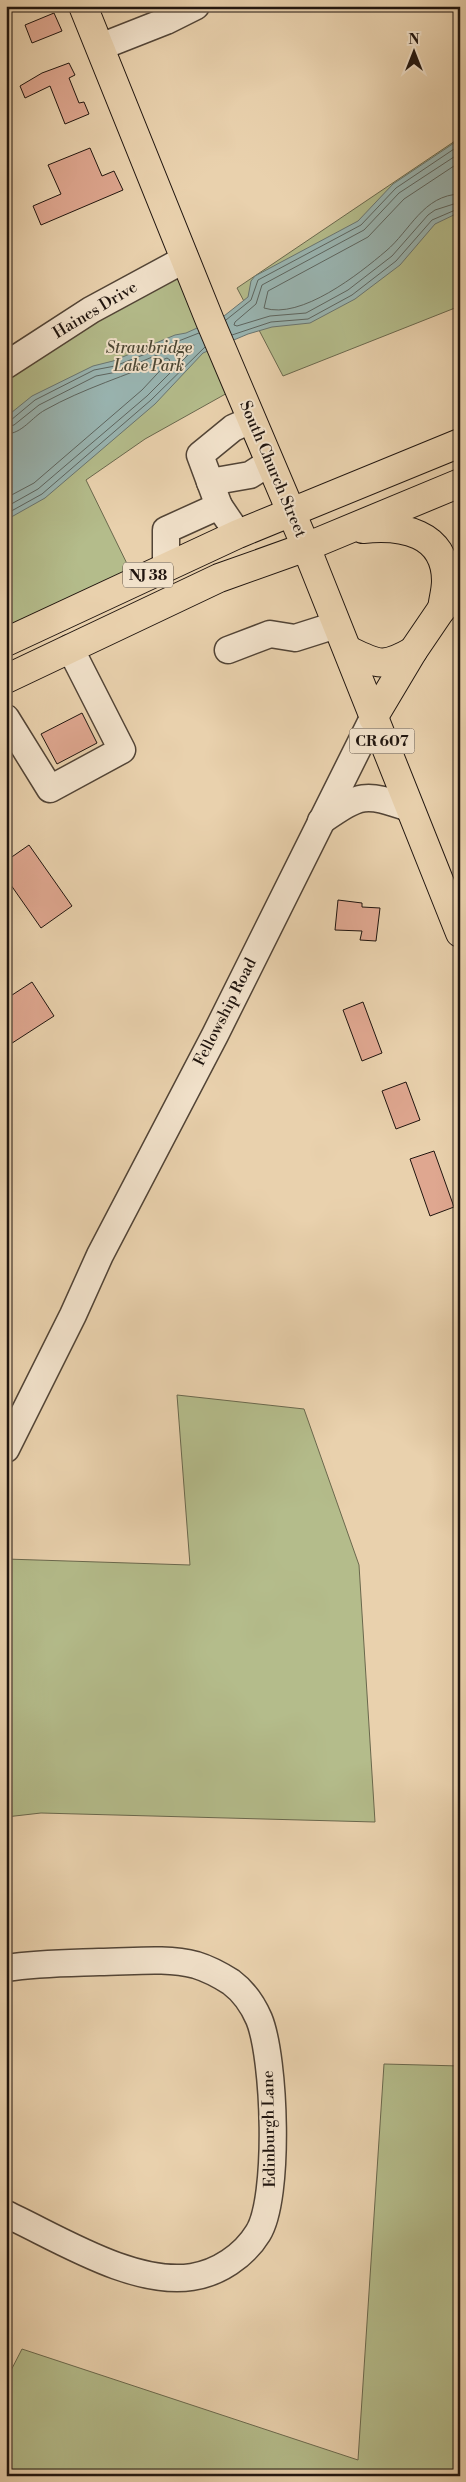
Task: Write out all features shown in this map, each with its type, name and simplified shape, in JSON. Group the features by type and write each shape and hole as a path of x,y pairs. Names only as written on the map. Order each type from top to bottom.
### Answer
{"main road":[{"name":"South Church Street","path":"83,6 250,420 306,547 336,625 348,650 409,808 452,894 460,933"},
{"name":"NJ 38","path":"6,642 166,566 290,511 460,443"},
{"name":"NJ 38","path":"6,679 219,578 306,547 460,483"},
{"path":"346,531 391,528 407,529 427,540 442,559 446,581 442,609"},
{"name":"Fellowship Road","path":"373,718 414,651 460,582"},
{"path":"348,650 372,662 392,663 414,651"}],"street":[{"path":"100,47 151,28 196,6"},
{"name":"Haines Drive","path":"6,365 91,310 176,264 184,256"},
{"path":"238,534 219,506 200,455 233,428 250,420"},
{"path":"210,482 250,475 270,463"},
{"path":"166,566 166,530 219,506"},
{"path":"228,650 270,634 296,638 336,625"},
{"path":"6,718 50,789 122,750 70,648"},
{"name":"Fellowship Road","path":"6,1449 74,1315 100,1255 215,1035 373,718"},
{"path":"319,823 352,800 367,797 381,798 409,808"},
{"name":"Edinburgh Lane","path":"6,1968 74,1962 173,1962 195,1965 216,1973 232,1983 248,2000 259,2019 265,2041 272,2143 270,2191 266,2212 259,2232 247,2249 231,2262 212,2271 191,2277 169,2277 121,2267 72,2248 6,2214"}],"green space":[{"path":"460,135 460,306 283,376 237,288 455,141"},
{"name":"Strawbridge Lake Park","path":"184,256 238,387 145,439 86,480 135,580 6,642 6,367"},
{"path":"177,1395 304,1409 359,1565 375,1822 41,1813 6,1817 6,1559 190,1565"},
{"path":"384,2064 460,2066 460,2476 6,2476 6,2380 22,2349 358,2460"}],"water":[{"path":"460,139 460,212 435,224 400,265 355,299 310,323 272,327 248,334 203,353 155,404 45,498 6,520 6,417 32,396 93,366 113,361 224,316 248,297 251,281 255,276 358,221 393,184"}],"building":[{"path":"54,13 62,31 32,43 25,25"},
{"path":"69,63 75,75 69,78 79,103 84,102 89,114 65,124 50,86 25,98 20,86 42,73"},
{"path":"90,148 102,176 114,171 123,190 41,225 33,206 61,194 48,165"},
{"path":"82,713 97,743 57,764 41,734"},
{"path":"29,845 72,906 41,928 6,878 6,861"},
{"path":"338,900 362,903 362,907 380,908 376,941 360,940 362,931 335,930"},
{"path":"32,982 54,1016 6,1047 6,999"},
{"path":"363,1002 382,1053 362,1061 343,1010"},
{"path":"406,1082 420,1120 396,1129 382,1091"},
{"path":"434,1151 454,1207 430,1216 410,1159"}]}
